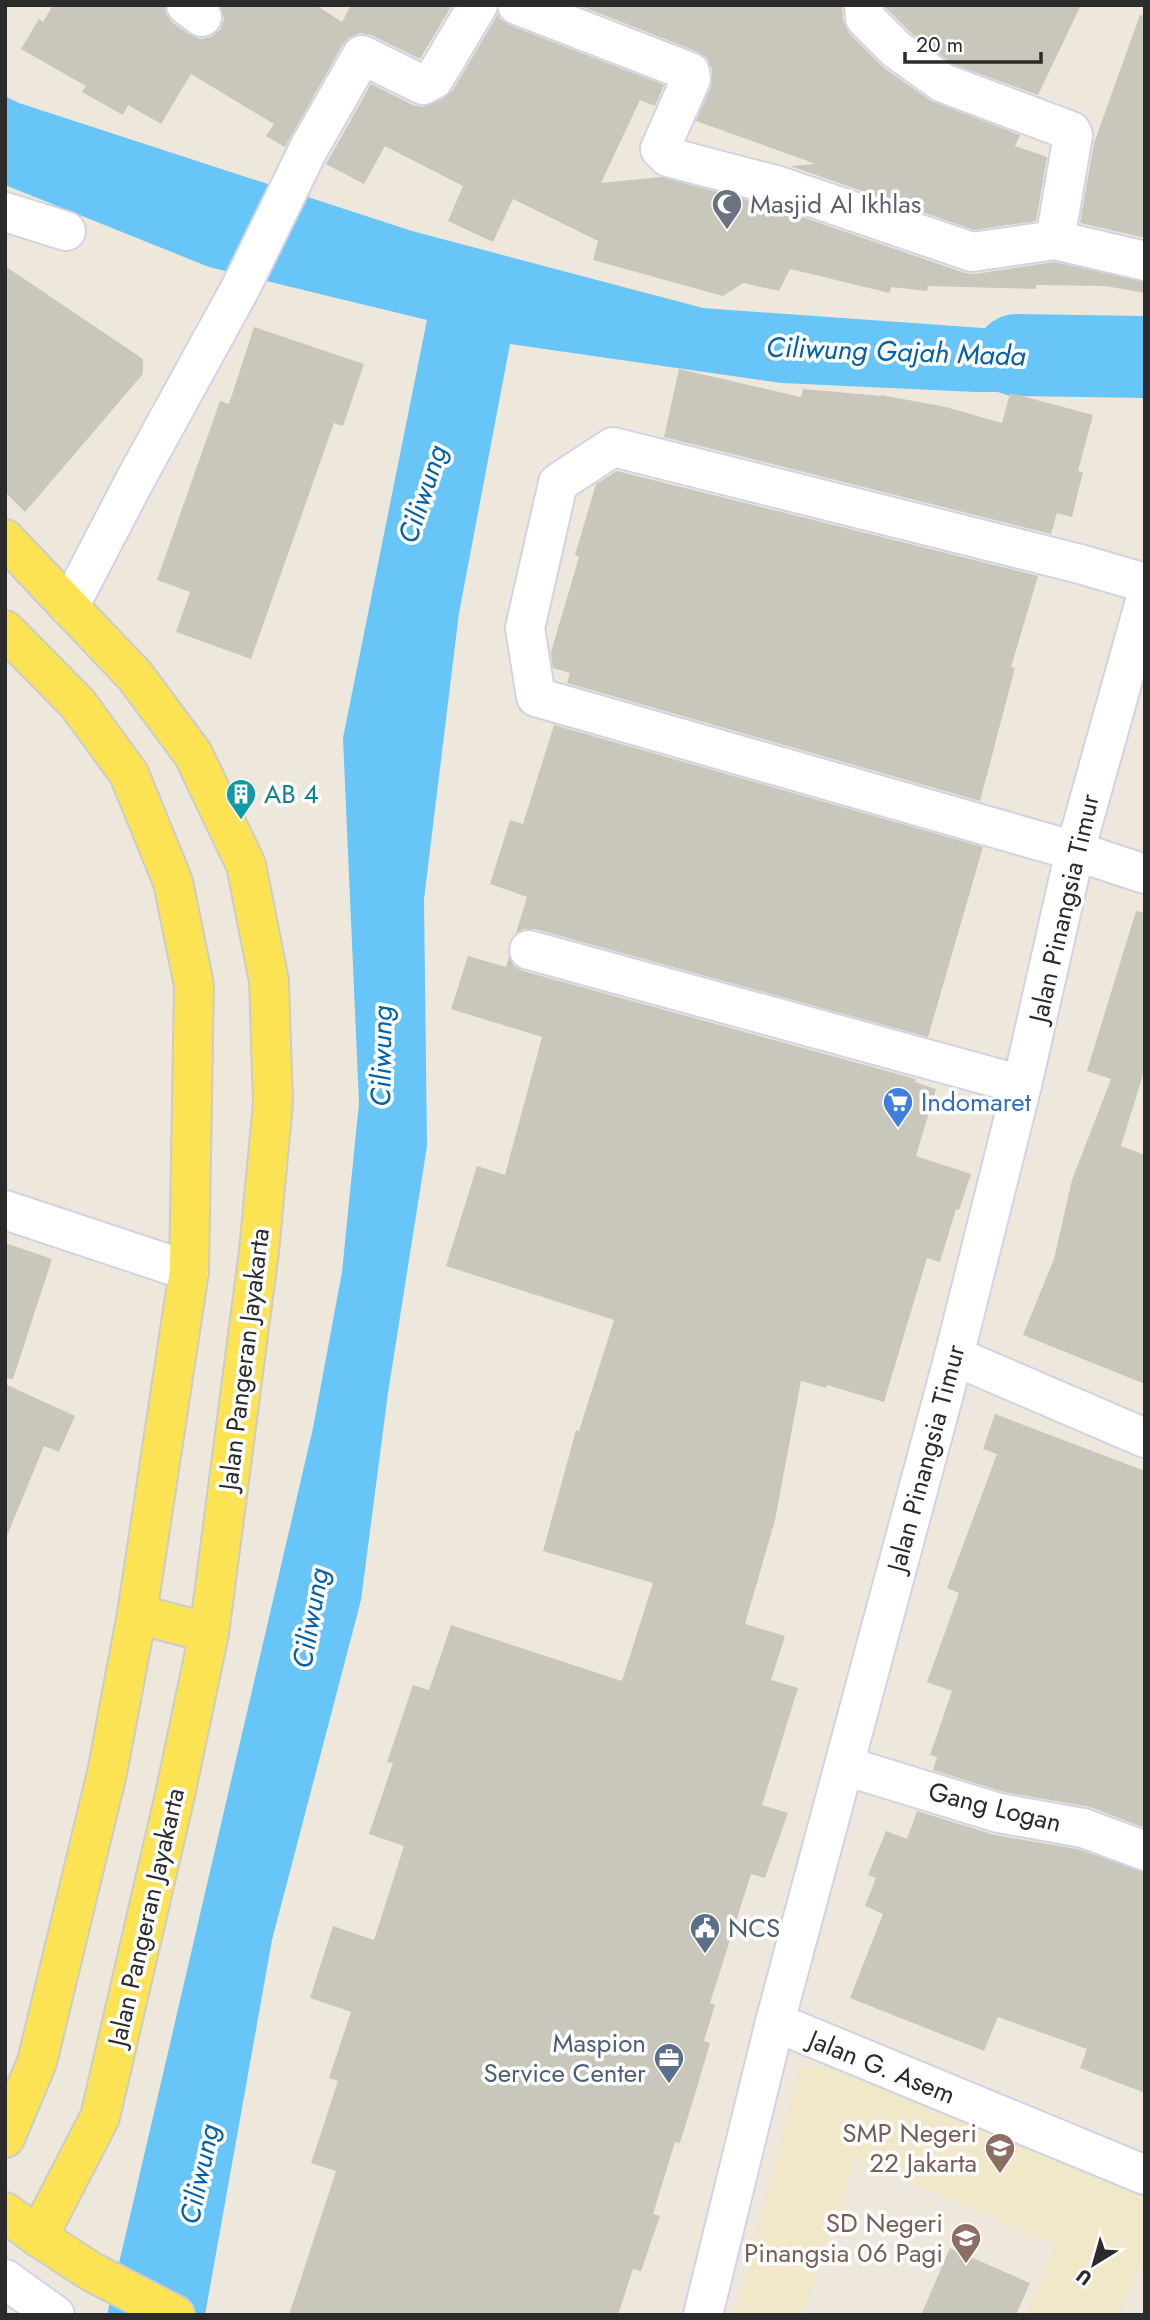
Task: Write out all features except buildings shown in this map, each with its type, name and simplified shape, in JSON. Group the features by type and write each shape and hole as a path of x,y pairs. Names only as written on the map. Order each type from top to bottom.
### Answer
{"main road":[{"name":"Jalan Pangeran Jayakarta","path":"5,539 135,676 193,754 246,865 269,981 273,1103 259,1251 209,1633 100,2117 38,2237"},
{"path":"5,630 78,704 129,774 173,882 194,985 189,1271 137,1614 107,1773 37,2062 5,2138"},
{"path":"137,1614 209,1633"},
{"path":"5,2212 92,2272 175,2315"}],"street":[{"path":"69,607 241,287 309,148 362,55 423,85 435,79 478,5"},
{"path":"517,5 690,72 691,79 660,149 668,157 779,186 972,252 1055,240 1145,261"},
{"path":"864,5 865,18 897,50 943,83 1071,131 1073,135 1055,240"},
{"path":"5,212 66,231"},
{"path":"1145,583 613,447 558,483 525,628 536,697 1075,850 1145,874"},
{"name":"Jalan Pinangsia Timur","path":"703,2315 775,2022 954,1356 1022,1085 1075,850 1145,601"},
{"path":"529,950 1022,1085"},
{"path":"5,1210 189,1271"},
{"path":"954,1356 1145,1438"},
{"name":"Gang Logan","path":"845,1766 999,1812 1083,1828 1145,1851"},
{"name":"Jalan G. Asem","path":"775,2022 1145,2175"},
{"path":"5,2280 55,2315"}],"shaded area":[{"name":"SMP Negeri 22 Jakarta","path":"801,2066 843,2066 1145,2191 1145,2265 1141,2264 1119,2315 1026,2315 1056,2245 856,2159 802,2315 735,2315"}],"water":[{"name":"Ciliwung","path":"5,96 19,103 412,231 703,308 1135,339 1120,392 976,392 782,383 510,344 459,613 424,899 427,1146 388,1393 361,1600 272,1940 205,2315 107,2315 313,1428 342,1272 359,1103 343,738 427,320 209,267 5,185"}],"waterway":[{"name":"Ciliwung Gajah Mada","path":"1016,355 1145,357"}],"place":[{"name":"Masjid Al Ikhlas","path":"727,231"},
{"name":"AB 4","path":"241,821"},
{"name":"Indomaret","path":"898,1129"},
{"name":"NCS","path":"705,1955"},
{"name":"Maspion Service Center","path":"669,2085"},
{"name":"SMP Negeri 22 Jakarta","path":"1000,2175"},
{"name":"SD Negeri Pinangsia 06 Pagi","path":"966,2265"}]}
